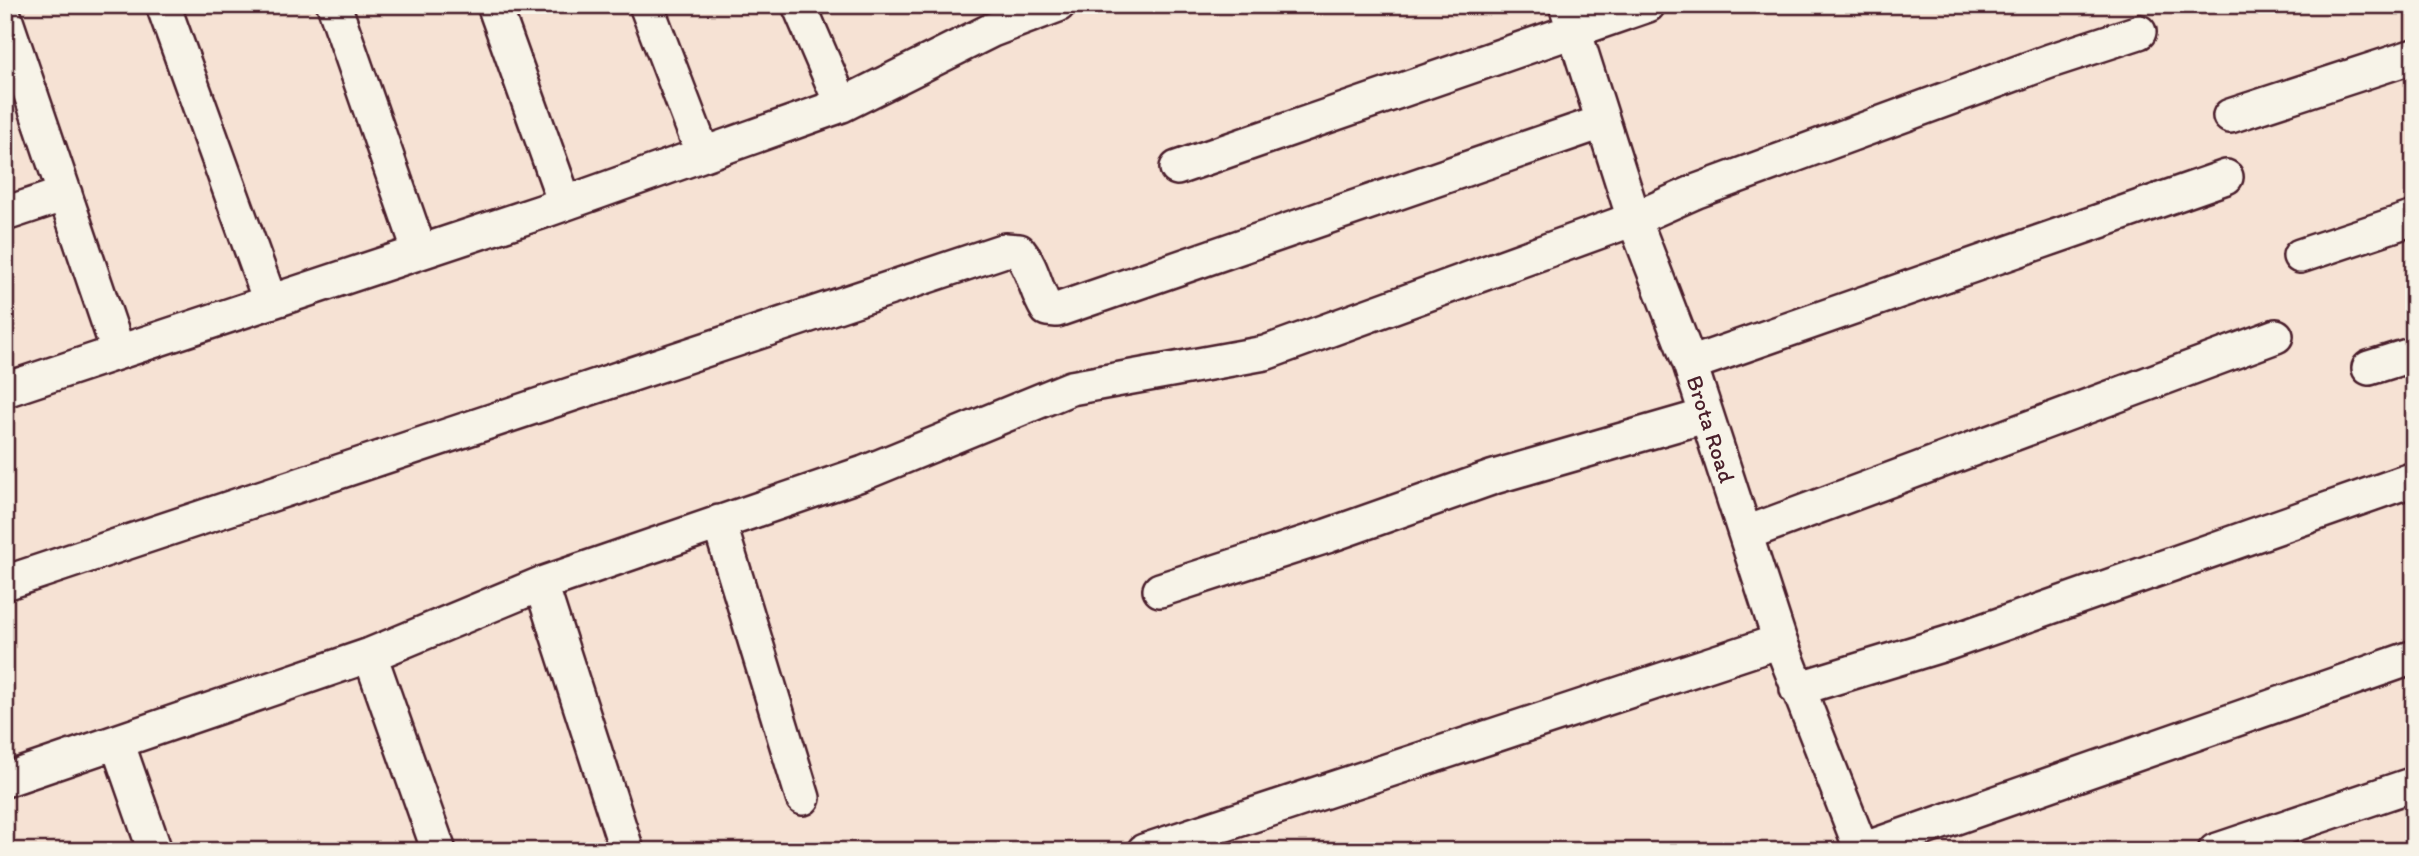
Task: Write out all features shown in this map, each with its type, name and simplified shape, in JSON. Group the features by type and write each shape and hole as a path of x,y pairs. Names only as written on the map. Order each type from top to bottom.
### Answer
{"street":[{"path":"163,5 270,301"},
{"path":"334,5 420,252"},
{"path":"494,5 565,203"},
{"path":"646,5 703,154"},
{"path":"799,5 842,105"},
{"path":"5,390 565,203 842,105 980,35 1058,5"},
{"path":"1177,168 1571,17 1648,5"},
{"name":"Brota Road","path":"1571,17 1634,219 1690,364 1780,641 1862,850"},
{"path":"8,32 118,351"},
{"path":"5,780 370,655 541,584 864,472 1071,388 1265,354 1634,219 1698,191 2011,75 2139,32"},
{"path":"2230,116 2414,56"},
{"path":"5,583 1005,250 1019,251 1031,266 1040,299 1047,309 1057,310 1602,122"},
{"path":"1690,364 2226,177"},
{"path":"5,214 65,194"},
{"path":"2300,256 2414,218"},
{"path":"1747,533 2276,336"},
{"path":"2369,368 2414,354"},
{"path":"1160,590 1327,536 1494,477 1705,416"},
{"path":"1797,689 1948,643 2414,479"},
{"path":"719,522 803,798"},
{"path":"541,584 627,851"},
{"path":"1144,851 1780,641"},
{"path":"370,655 439,851"},
{"path":"1862,850 2414,657"},
{"path":"117,742 155,851"},
{"path":"2216,851 2414,784"}]}
